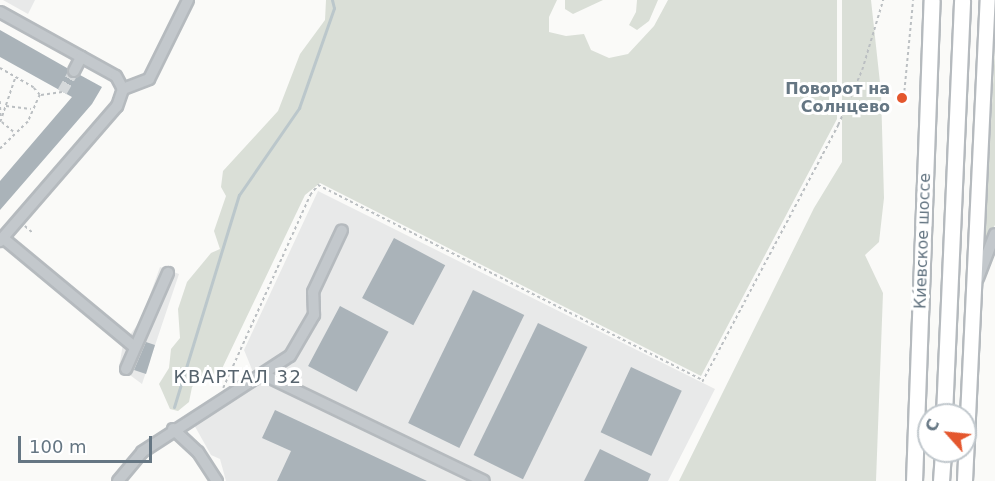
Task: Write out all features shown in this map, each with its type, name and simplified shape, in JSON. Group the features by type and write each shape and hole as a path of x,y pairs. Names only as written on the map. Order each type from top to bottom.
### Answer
{"highway":[{"name":"Киевское шоссе","path":"914,481 932,0"},
{"name":"Киевское шоссе","path":"945,403 962,0"},
{"path":"941,481 942,463"}],"main road":[{"path":"965,481 987,7"}],"street":[{"path":"123,89 149,79 188,0"},
{"path":"987,7 995,39"},
{"path":"0,12 116,76 123,89 117,106 1,239 133,346"},
{"path":"74,71 81,57"},
{"path":"118,481 142,452 173,429 290,356 314,315 313,292 342,230"},
{"path":"972,308 983,261 995,234"},
{"path":"126,369 133,346 168,273"},
{"path":"262,374 484,481"},
{"path":"173,429 198,452 217,481"}],"path":[{"path":"216,402 285,248 318,185 702,381 838,125 862,70 883,0"},
{"path":"903,103 913,0"},
{"path":"0,68 36,89 40,95"},
{"path":"0,121 15,77"},
{"path":"40,95 62,92"},
{"path":"0,149 14,132 28,122 40,95"},
{"path":"0,102 0,121"},
{"path":"5,105 32,109"},
{"path":"0,121 14,132"},
{"path":"20,226 23,224 33,233"}],"shaded area":[{"path":"3,0 35,0 28,14"},
{"path":"326,0 557,0 549,17 549,32 566,36 584,34 591,50 609,58 628,54 654,26 668,0 837,0 837,119 701,376 320,183 305,195 218,377 207,380 203,376 192,387 189,402 178,411 170,409 159,384 169,368 171,349 180,338 178,309 187,282 211,253 220,249 214,231 226,196 221,187 223,171 278,111 300,54 325,20"},
{"path":"565,0 603,0 573,14 565,9"},
{"path":"637,0 658,0 649,21 637,30 629,25 636,12"},
{"path":"842,0 871,0 881,92 884,198 879,242 865,255 883,293 876,481 679,481 814,208 842,162"},
{"path":"995,47 995,225 986,241 985,238"},
{"path":"318,191 715,389 668,481 226,481 220,459 211,455 193,423 258,384 244,350"},
{"path":"160,267 179,274 142,384 119,367 123,344 141,320"}],"building":[{"path":"0,30 67,68 70,77 80,75 102,87 92,104 0,210 0,181 72,97 0,57"},
{"path":"394,238 445,265 413,325 362,298"},
{"path":"473,290 524,315 459,448 408,423"},
{"path":"340,306 389,332 357,392 308,366"},
{"path":"538,323 587,347 523,479 474,455"},
{"path":"146,342 155,345 146,374 134,370"},
{"path":"631,367 682,391 651,456 601,432"},
{"path":"275,410 427,481 277,481 291,451 262,438"},
{"path":"600,449 651,474 648,481 584,481"}],"waterway":[{"path":"174,407 239,195 299,108 334,8 332,0"}],"tunnel":[{"path":"62,92 74,71"}],"place":[{"name":"Поворот на Солнцево","path":"902,98"}],"district":[{"name":"КВАРТАЛ 32","path":"238,377"}]}
